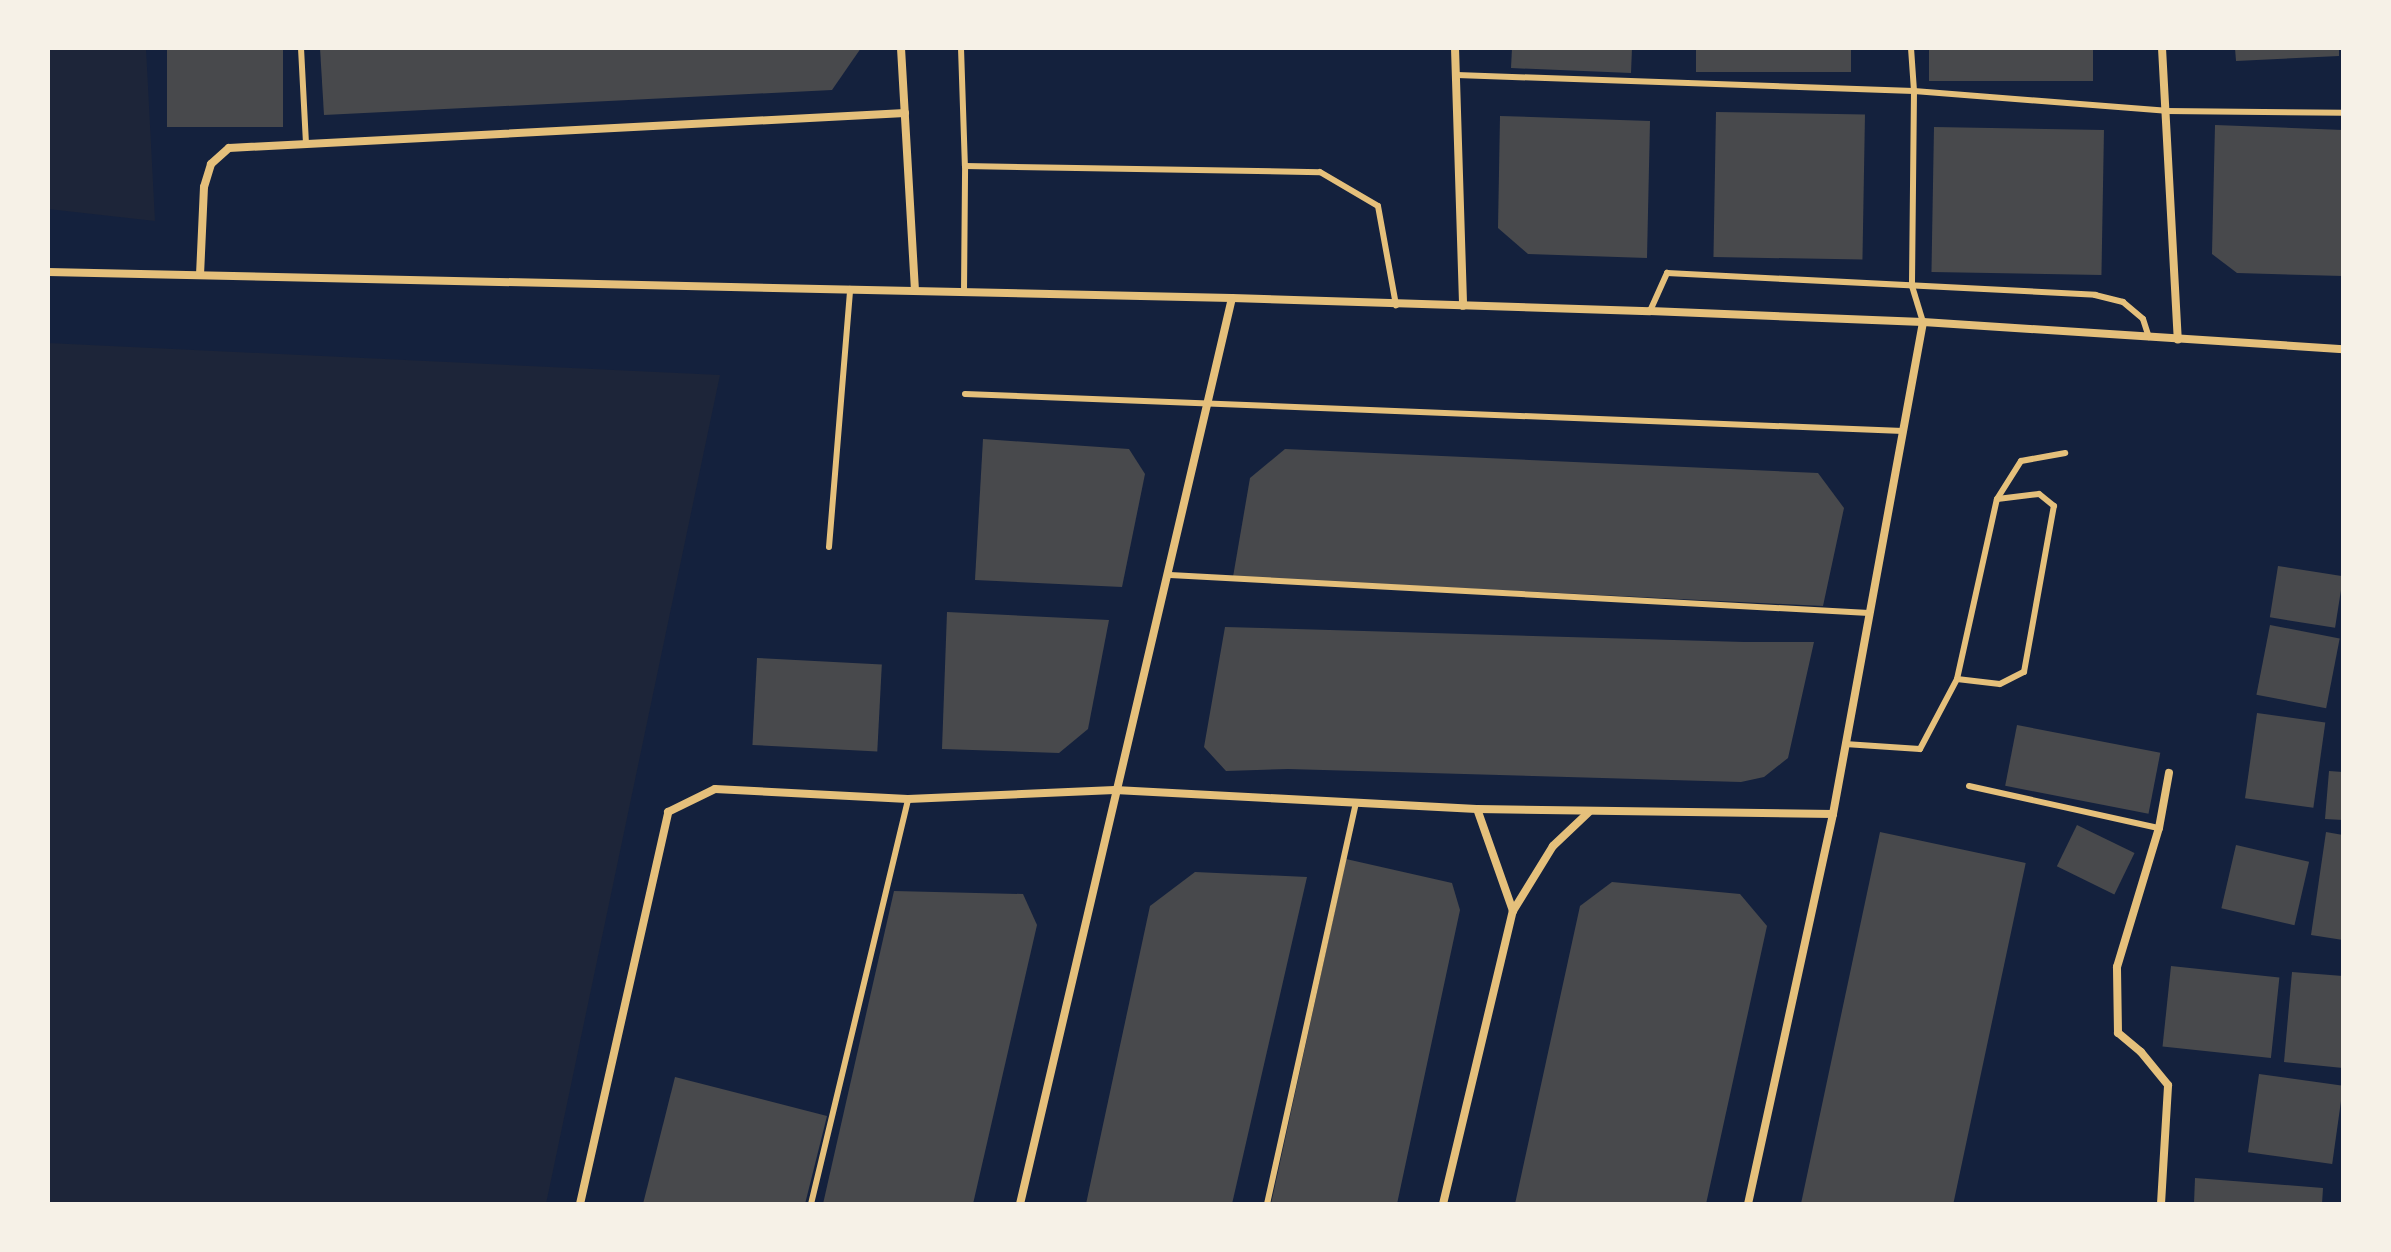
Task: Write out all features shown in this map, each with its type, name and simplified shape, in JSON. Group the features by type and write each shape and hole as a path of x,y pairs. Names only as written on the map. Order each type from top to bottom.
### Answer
{"street":[{"path":"901,48 915,291"},
{"path":"1455,48 1463,306"},
{"path":"2162,48 2178,340"},
{"path":"200,275 204,187 211,164 229,148 905,113"},
{"path":"48,272 1232,298 1396,306 1650,311 1923,322 2343,349"},
{"path":"1020,1204 1115,790 1170,575 1232,298"},
{"path":"1748,1204 1833,814 1923,322"},
{"path":"2161,1204 2168,1085 2141,1052 2118,1033 2117,967 2159,828 2169,773"},
{"path":"580,1204 668,812 715,789 908,799 1115,790 1477,809 1833,814"},
{"path":"1477,809 1513,911"},
{"path":"1443,1204 1513,911 1553,846 1589,812"}],"lane":[{"path":"301,48 306,144"},
{"path":"961,48 965,166 964,292"},
{"path":"1911,48 1914,91 1912,286 1923,322"},
{"path":"1457,75 1914,91 2166,111 2343,113"},
{"path":"965,166 1320,172 1378,206 1396,306"},
{"path":"1650,311 1667,273 2095,295 2123,302 2143,319 2149,338"},
{"path":"829,547 850,289"},
{"path":"965,394 1903,431"},
{"path":"1845,744 1920,749 1957,679 1997,499 2021,461 2065,453"},
{"path":"1957,679 2000,684 2024,672 2054,506 2039,494 1997,499"},
{"path":"1170,575 1869,613"},
{"path":"1969,786 2159,828"},
{"path":"811,1204 908,799"},
{"path":"1267,1204 1356,803"}],"shaded area":[{"path":"48,48 146,48 155,221 48,209"},
{"path":"48,343 720,375 546,1204 48,1204"}],"building":[{"path":"167,48 283,48 283,127 167,127"},
{"path":"320,48 861,48 832,90 324,115"},
{"path":"1512,48 1632,48 1631,73 1511,68"},
{"path":"1696,48 1851,48 1851,72 1696,72"},
{"path":"1929,48 2093,48 2093,81 1929,81"},
{"path":"2235,48 2339,48 2339,56 2236,61"},
{"path":"1716,112 1865,115 1862,260 1713,257"},
{"path":"1500,116 1650,121 1647,258 1528,254 1498,228"},
{"path":"2215,125 2343,130 2343,276 2237,273 2212,254"},
{"path":"1934,127 2104,130 2101,275 1931,272"},
{"path":"983,439 1129,449 1145,474 1122,587 975,580"},
{"path":"1285,449 1818,473 1844,508 1823,606 1233,577 1250,478"},
{"path":"2278,566 2343,576 2335,628 2270,617"},
{"path":"947,612 1109,620 1088,729 1059,753 942,749"},
{"path":"2270,625 2340,639 2326,708 2256,695"},
{"path":"1225,627 1814,642 1788,758 1764,777 1741,782 1288,769 1226,771 1204,747"},
{"path":"757,658 882,665 877,751 752,745"},
{"path":"2257,713 2325,723 2313,808 2245,798"},
{"path":"2017,725 2160,753 2148,814 2005,786"},
{"path":"2329,771 2343,772 2343,820 2325,819"},
{"path":"2077,825 2135,853 2114,894 2057,866"},
{"path":"1880,832 2026,863 1953,1204 1801,1204"},
{"path":"2326,832 2343,835 2343,940 2311,935"},
{"path":"2236,845 2309,862 2294,925 2221,908"},
{"path":"1346,859 1452,883 1460,910 1397,1204 1271,1204"},
{"path":"1195,872 1307,877 1232,1204 1086,1204 1150,906"},
{"path":"1612,882 1740,894 1767,926 1706,1204 1515,1204 1580,906"},
{"path":"894,891 1023,894 1037,925 973,1204 823,1204"},
{"path":"2171,966 2279,977 2271,1058 2163,1047"},
{"path":"2292,972 2343,976 2343,1068 2284,1062"},
{"path":"2259,1074 2343,1086 2332,1164 2248,1152"},
{"path":"675,1077 827,1116 805,1204 643,1204"},
{"path":"2195,1178 2323,1188 2322,1204 2194,1204"}]}
